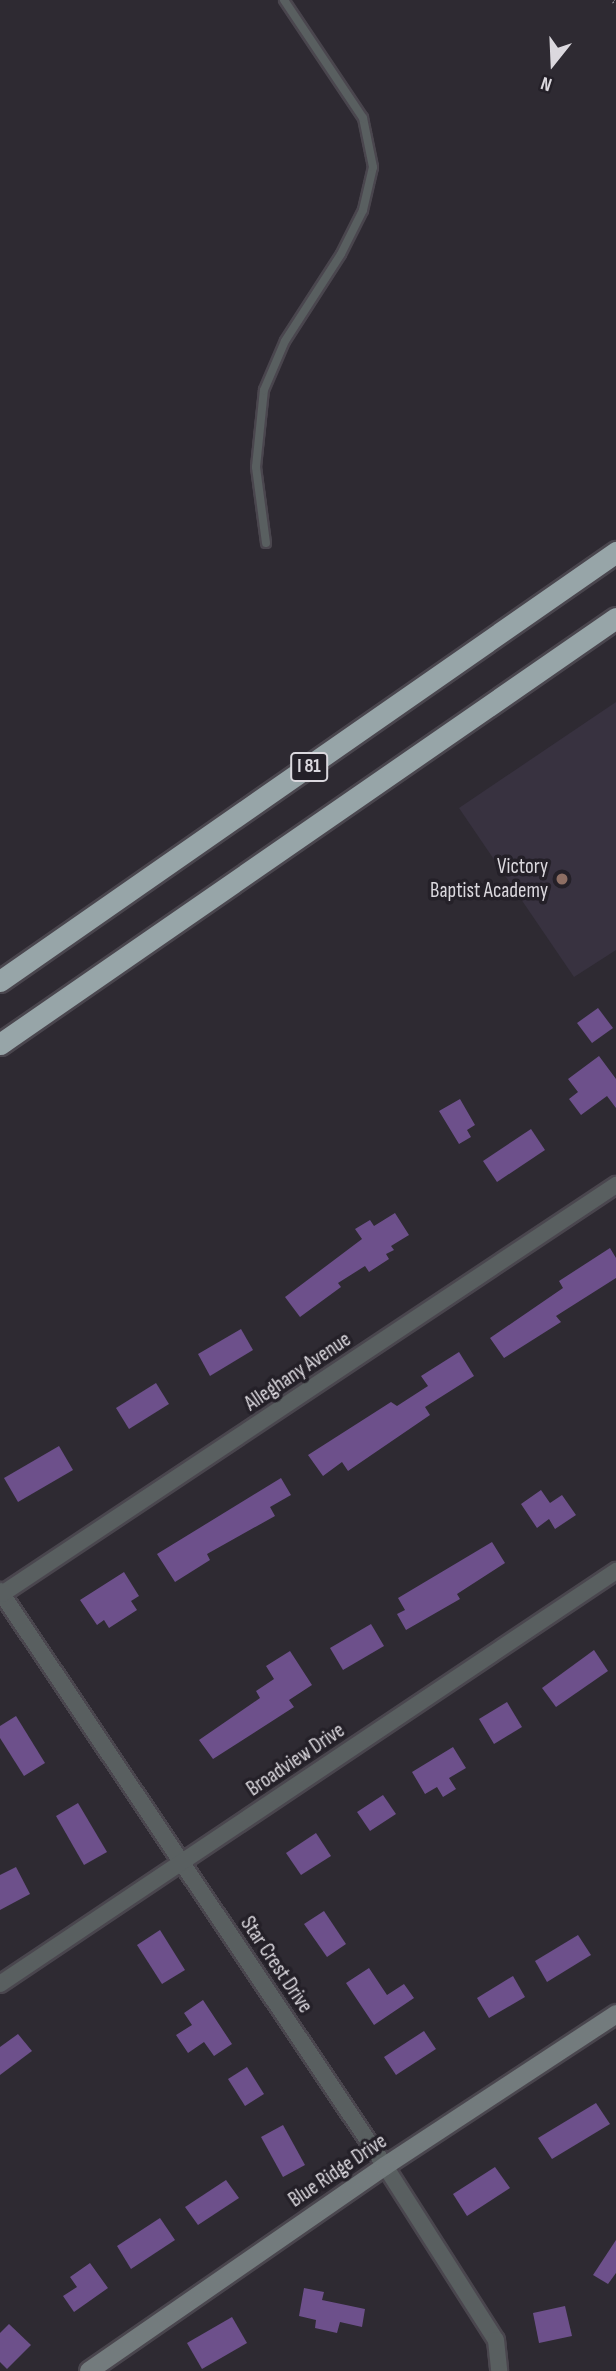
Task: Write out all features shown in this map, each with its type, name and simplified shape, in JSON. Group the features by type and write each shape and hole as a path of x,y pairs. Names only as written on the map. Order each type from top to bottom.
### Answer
{"highway":[{"name":"I 81","path":"0,981 616,552"},
{"name":"I 81","path":"0,1044 616,618"}],"street":[{"name":"Alleghany Avenue","path":"1,1592 616,1185"},
{"name":"Broadview Drive","path":"0,1984 616,1571"},
{"name":"Star Crest Drive","path":"1,1592 385,2166 495,2340 499,2371"},
{"name":"Blue Ridge Drive","path":"89,2371 385,2166 616,2014"}],"lane":[{"path":"266,543 256,467 264,390 285,341 357,221 373,167 363,118 284,0"}],"shaded area":[{"name":"Victory Baptist Academy","path":"616,702 616,950 574,977 459,808"}],"building":[{"path":"598,1008 613,1028 592,1043 577,1023"},
{"path":"599,1056 616,1079 616,1108 607,1096 581,1115 569,1099 578,1092 568,1079"},
{"path":"460,1099 475,1125 467,1130 471,1137 459,1144 439,1111"},
{"path":"531,1129 545,1150 497,1182 483,1161"},
{"path":"395,1213 409,1235 391,1246 394,1250 386,1254 389,1259 369,1272 365,1266 338,1283 341,1287 300,1317 285,1297 362,1239 355,1229 370,1220 374,1226"},
{"path":"610,1248 616,1258 616,1278 556,1316 561,1322 504,1358 490,1338 563,1288 559,1281"},
{"path":"241,1329 253,1350 210,1376 198,1354"},
{"path":"459,1352 474,1376 425,1407 430,1415 348,1471 342,1462 323,1476 308,1455 391,1402 397,1406 428,1386 421,1376"},
{"path":"156,1383 169,1404 129,1429 116,1408"},
{"path":"59,1446 73,1470 18,1502 4,1478"},
{"path":"281,1478 291,1495 270,1507 275,1516 207,1554 210,1560 175,1582 157,1554"},
{"path":"541,1490 550,1503 562,1495 576,1515 555,1529 549,1519 537,1528 521,1504"},
{"path":"492,1542 505,1563 457,1594 460,1599 406,1630 397,1614 405,1610 398,1598"},
{"path":"124,1572 139,1596 131,1601 137,1610 109,1628 104,1620 97,1625 80,1600"},
{"path":"371,1624 384,1646 343,1670 330,1648"},
{"path":"594,1650 608,1671 556,1707 542,1688"},
{"path":"290,1651 312,1685 289,1700 294,1707 213,1759 199,1740 260,1698 256,1691 274,1679 266,1666"},
{"path":"507,1702 522,1727 494,1744 479,1719"},
{"path":"16,1716 45,1763 24,1776 0,1738 0,1726"},
{"path":"453,1747 466,1768 449,1778 456,1789 443,1797 437,1787 425,1794 412,1772"},
{"path":"383,1795 396,1814 370,1831 357,1812"},
{"path":"78,1803 107,1852 84,1865 56,1816"},
{"path":"316,1833 331,1856 301,1875 286,1853"},
{"path":"16,1867 30,1894 0,1910 0,1875"},
{"path":"324,1911 346,1944 327,1957 304,1924"},
{"path":"160,1930 185,1970 162,1984 137,1945"},
{"path":"578,1935 591,1955 547,1982 535,1961"},
{"path":"369,1968 387,1995 404,1984 414,1998 374,2025 346,1983"},
{"path":"513,1976 525,1997 489,2018 477,1998"},
{"path":"203,2000 232,2044 214,2056 204,2042 188,2053 176,2035 192,2025 184,2013"},
{"path":"424,2031 436,2049 396,2075 384,2057"},
{"path":"18,2034 32,2051 0,2075 0,2047"},
{"path":"247,2067 264,2094 245,2106 228,2079"},
{"path":"596,2103 610,2124 552,2159 538,2138"},
{"path":"283,2125 305,2165 283,2177 261,2137"},
{"path":"495,2167 510,2188 467,2216 453,2194"},
{"path":"226,2180 239,2198 198,2225 185,2207"},
{"path":"160,2218 175,2240 131,2269 117,2246"},
{"path":"616,2240 616,2273 608,2284 593,2275"},
{"path":"90,2263 108,2288 74,2312 63,2296 77,2287 70,2277"},
{"path":"304,2288 324,2292 322,2300 365,2309 362,2327 340,2322 337,2333 315,2328 316,2320 299,2316"},
{"path":"565,2306 572,2336 539,2343 533,2313"},
{"path":"232,2317 247,2343 202,2369 187,2343"},
{"path":"9,2324 31,2345 7,2369 0,2362 0,2333"}],"place":[{"name":"Victory Baptist Academy","path":"562,879"}]}
